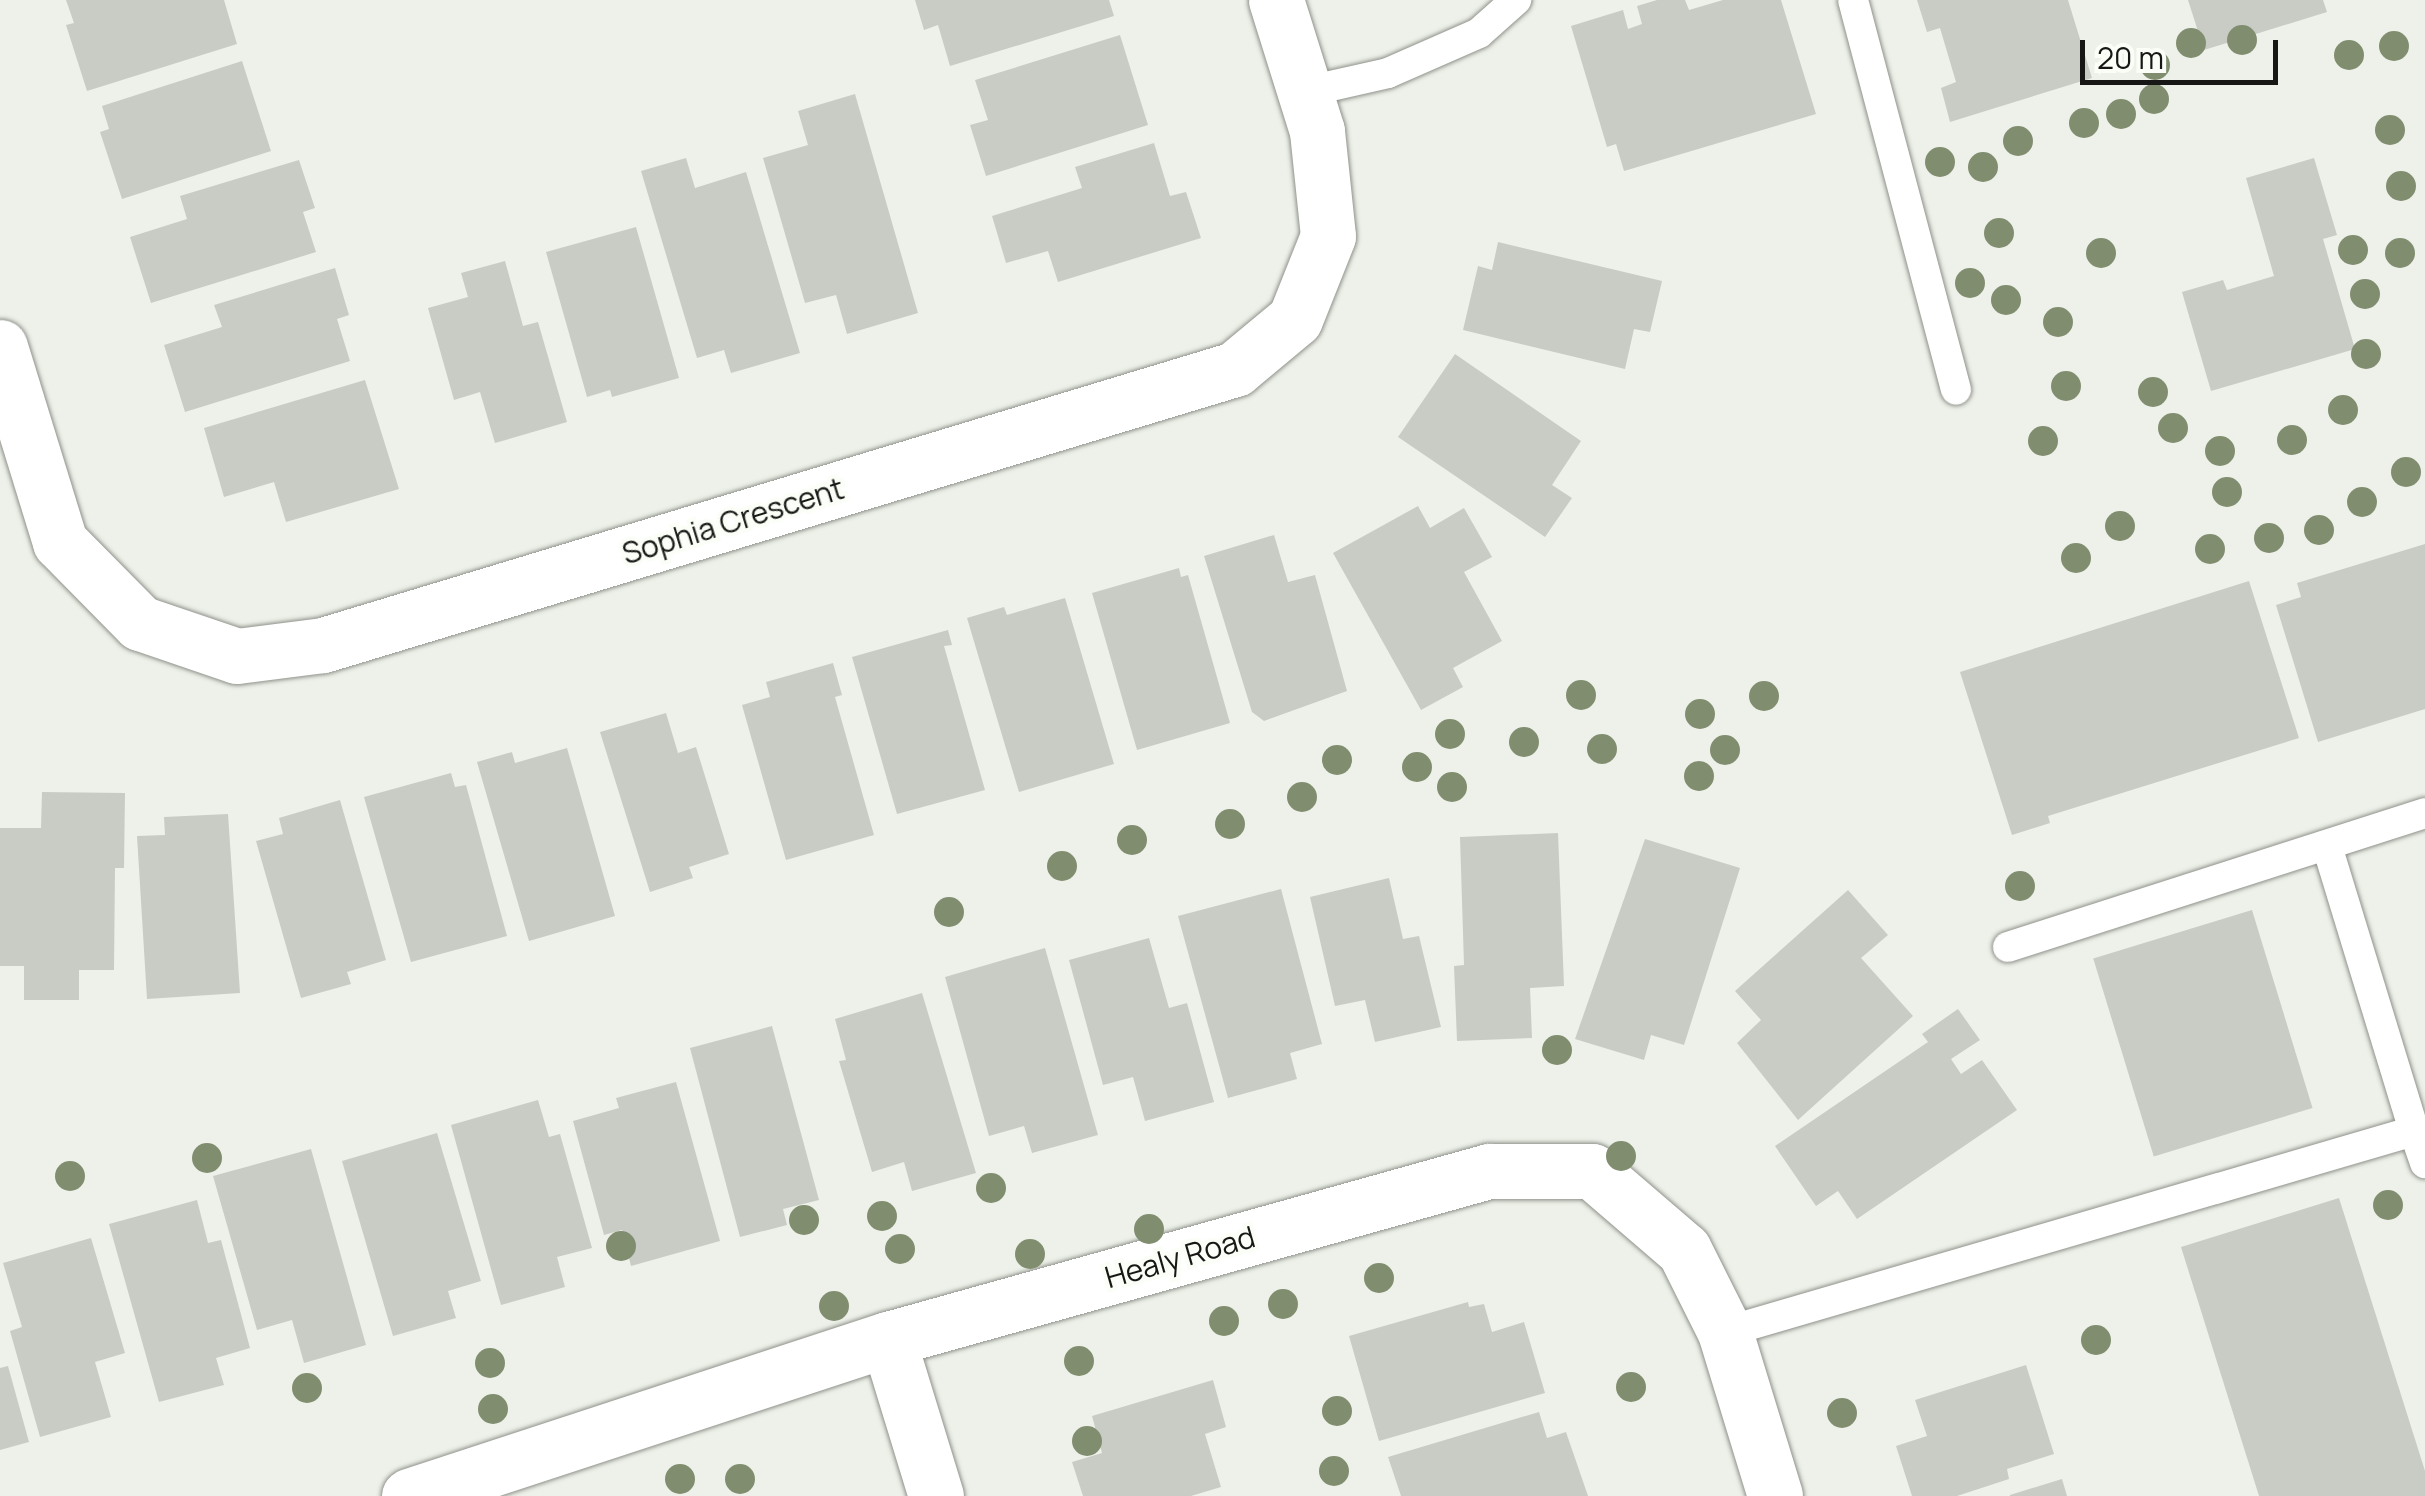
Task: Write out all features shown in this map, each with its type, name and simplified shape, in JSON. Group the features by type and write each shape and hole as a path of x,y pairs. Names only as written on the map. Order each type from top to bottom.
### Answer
{"street":[{"name":"Sophia Crescent","path":"0,347 60,542 140,623 237,656 323,645 1236,369 1295,319 1328,236 1317,132 1276,0"},
{"name":"Healy Road","path":"409,1496 888,1339 1488,1171 1592,1172 1684,1250 1725,1332 1775,1496"},
{"path":"888,1339 936,1496"}],"lane":[{"path":"1304,92 1388,74 1479,33 1516,0"},
{"path":"1854,0 1956,390"},
{"path":"2008,947 2425,813"},
{"path":"2326,846 2425,1163"},
{"path":"1725,1332 2414,1131"}],"building":[{"path":"66,0 224,0 237,44 87,91 66,25 74,23"},
{"path":"915,0 1109,0 1114,16 950,66 938,25 924,30"},
{"path":"1657,0 1685,0 1689,10 1723,0 1781,0 1816,114 1624,171 1616,144 1607,147 1571,26 1623,10 1628,29 1642,24 1637,6"},
{"path":"1917,0 2068,0 2092,78 1950,122 1941,88 1956,82 1940,28 1927,32"},
{"path":"2188,0 2323,0 2327,12 2204,50"},
{"path":"1120,35 1148,125 986,176 970,125 988,120 975,80"},
{"path":"242,61 271,151 122,199 100,132 109,129 102,106"},
{"path":"855,94 918,313 847,334 836,295 805,303 763,158 808,145 798,111"},
{"path":"1154,143 1170,196 1186,192 1201,238 1058,282 1048,251 1006,263 992,216 1082,188 1075,167"},
{"path":"686,158 695,188 746,172 800,353 731,373 724,350 697,358 641,171"},
{"path":"2314,158 2337,235 2323,239 2355,349 2211,391 2182,292 2223,280 2227,290 2274,276 2246,178"},
{"path":"299,160 315,208 303,212 316,252 151,303 130,237 187,219 180,196"},
{"path":"636,227 679,378 612,397 610,390 587,397 546,252"},
{"path":"1498,242 1662,281 1650,332 1634,329 1625,369 1463,330 1478,266 1492,270"},
{"path":"505,261 523,326 538,322 567,422 495,443 480,392 454,400 428,308 468,297 461,273"},
{"path":"335,268 349,315 337,319 350,361 185,412 164,345 222,327 214,305"},
{"path":"1455,354 1581,441 1552,485 1572,498 1545,537 1398,437"},
{"path":"365,380 399,489 286,522 274,482 224,497 204,428"},
{"path":"1418,506 1430,528 1464,508 1492,557 1464,572 1502,641 1453,668 1463,687 1421,710 1333,553"},
{"path":"1274,535 1288,582 1315,575 1347,691 1264,721 1252,712 1204,556"},
{"path":"2425,544 2425,709 2318,742 2276,605 2301,597 2297,583"},
{"path":"1179,568 1181,577 1188,575 1230,723 1137,750 1092,593"},
{"path":"2249,581 2299,738 2048,816 2050,823 2012,835 1960,672"},
{"path":"1065,598 1114,764 1019,792 967,618 1004,607 1007,615"},
{"path":"948,630 952,645 944,646 985,790 897,814 852,657"},
{"path":"833,663 842,695 835,697 874,835 786,860 742,705 770,697 766,682"},
{"path":"666,713 678,753 696,747 729,854 689,867 693,878 650,892 600,732"},
{"path":"567,748 615,916 529,941 477,762 512,752 515,763"},
{"path":"451,773 455,787 466,785 507,936 411,962 364,797"},
{"path":"42,792 125,793 124,868 115,868 114,970 79,970 79,1000 24,1000 24,966 0,966 0,828 41,828"},
{"path":"340,800 386,960 347,972 351,984 301,998 256,841 283,834 279,818"},
{"path":"228,814 240,993 147,999 137,836 165,835 164,817"},
{"path":"1558,833 1564,986 1530,988 1532,1038 1457,1041 1454,966 1464,965 1460,837"},
{"path":"1645,839 1740,868 1684,1045 1651,1035 1644,1060 1575,1039"},
{"path":"1389,878 1403,939 1419,936 1441,1027 1375,1042 1365,1000 1335,1006 1310,897"},
{"path":"1281,889 1322,1044 1290,1053 1297,1079 1228,1098 1178,916"},
{"path":"1848,890 1888,935 1861,958 1913,1016 1798,1120 1737,1043 1761,1020 1735,991"},
{"path":"2252,910 2313,1108 2154,1156 2093,959"},
{"path":"1149,938 1169,1008 1187,1003 1214,1102 1145,1121 1133,1077 1103,1085 1069,960"},
{"path":"1045,948 1098,1135 1032,1153 1024,1126 989,1136 945,977"},
{"path":"922,993 976,1173 912,1191 904,1162 872,1172 839,1061 846,1060 835,1019"},
{"path":"1958,1009 1980,1040 1951,1059 1961,1074 1982,1060 2017,1110 1857,1219 1838,1191 1816,1206 1775,1146 1928,1042 1922,1034"},
{"path":"772,1026 819,1200 783,1209 787,1225 740,1237 690,1048"},
{"path":"676,1082 720,1241 631,1266 622,1230 604,1235 573,1121 619,1108 616,1098"},
{"path":"538,1100 549,1137 560,1134 592,1248 557,1257 565,1287 501,1305 451,1125"},
{"path":"437,1133 481,1281 448,1291 456,1318 393,1336 342,1161"},
{"path":"311,1149 366,1345 304,1363 292,1320 257,1330 213,1176"},
{"path":"2339,1198 2425,1471 2425,1496 2259,1496 2181,1247"},
{"path":"197,1200 208,1243 221,1240 250,1348 216,1358 224,1385 159,1402 109,1224"},
{"path":"91,1238 125,1353 95,1362 111,1417 40,1437 10,1331 22,1327 3,1263"},
{"path":"1468,1302 1469,1307 1484,1304 1492,1332 1524,1322 1545,1393 1379,1441 1349,1336"},
{"path":"2026,1365 2054,1454 2007,1469 2009,1479 1957,1496 1912,1496 1896,1446 1927,1436 1915,1400"},
{"path":"8,1366 29,1442 0,1450 0,1368"},
{"path":"1213,1380 1226,1427 1205,1434 1221,1487 1191,1496 1083,1496 1072,1462 1102,1453 1092,1416"},
{"path":"1539,1412 1547,1438 1566,1432 1588,1496 1401,1496 1388,1457"},
{"path":"2062,1479 2067,1496 2010,1496 2010,1495"}]}
